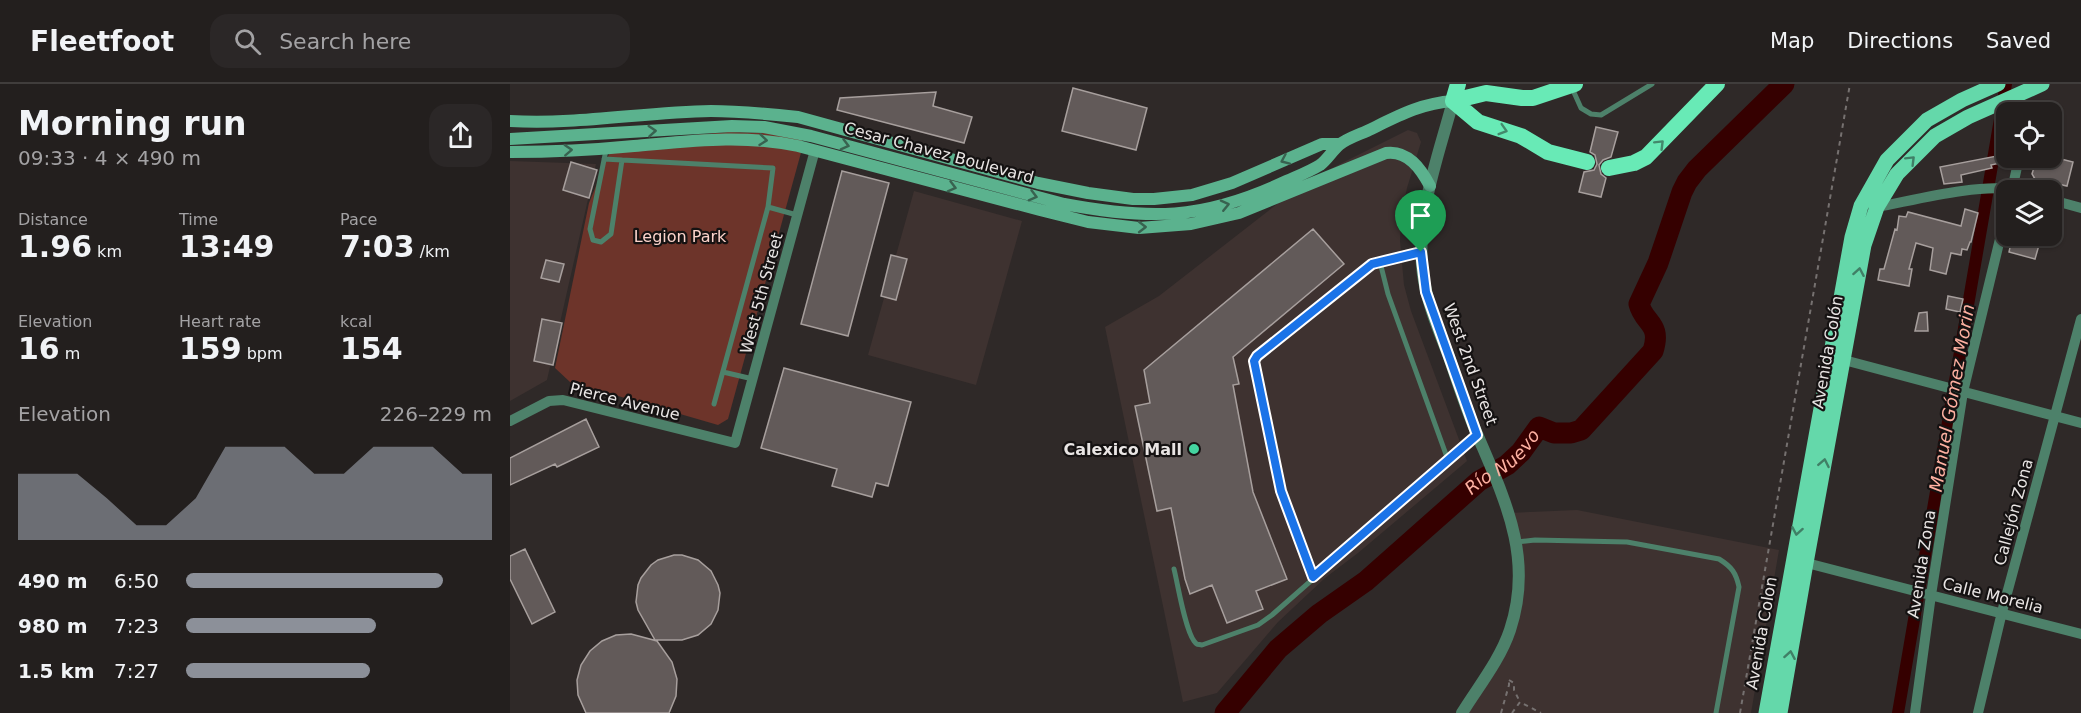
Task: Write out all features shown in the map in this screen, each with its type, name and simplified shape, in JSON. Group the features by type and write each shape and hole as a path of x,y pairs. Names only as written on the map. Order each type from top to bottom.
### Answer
{"highway":[{"name":"West 2nd Street","path":"1453,101 1458,84"},
{"name":"Cesar Chavez Boulevard","path":"1453,101 1486,93 1533,98 1573,85"},
{"path":"1609,168 1634,163 1646,157 1658,147 1713,85"},
{"path":"1453,101 1478,122 1521,136 1548,152 1587,162"}],"main road":[{"name":"Avenida Colón","path":"1780,713 1799,561 1852,237 1861,206 1887,160 1927,120 1962,100 1998,84"},
{"name":"Avenida Colón","path":"1799,561 1844,360 1864,245 1877,207 1897,174 1935,136 1968,117 2042,84"},
{"name":"Cesar Chavez Boulevard","path":"510,139 732,126 764,127 811,136 1064,204 1103,212 1142,215 1179,214 1234,203 1321,165 1340,144 1413,109 1437,102 1453,101"},
{"name":"Cesar Chavez Boulevard","path":"510,121 614,118 710,111 783,115 826,124 1038,183 1133,199 1192,195 1232,183 1322,144 1340,144"},
{"path":"510,152 605,154 724,138 769,141 815,150 1088,222 1139,228 1191,224 1239,213 1386,153 1400,154 1409,159 1418,166 1430,186"},
{"name":"Avenida Colon","path":"1766,713 1799,561"}],"street":[{"name":"West 2nd Street","path":"1453,101 1430,186 1423,222 1421,252 1426,292 1477,435 1504,498 1520,562 1520,588 1509,634 1462,713"},
{"name":"West 5th Street","path":"735,443 815,150"},
{"path":"1877,207 1977,189 1996,190"},
{"path":"2062,203 2081,208"},
{"name":"Avenida Zona","path":"1915,713 1930,595 1963,392 1998,246"},
{"name":"Callejón Zona","path":"1978,713 2002,612 2081,319"},
{"path":"1844,360 2081,423"},
{"name":"Pierce Avenue","path":"510,421 549,401 563,400 735,443"},
{"name":"Calle Morelia","path":"1799,561 2081,634"}],"lane":[{"path":"1573,85 1581,108 1597,115 1652,84"},
{"path":"622,160 611,234 601,242 593,240 590,229 605,154 622,160 773,168 768,207 714,404"},
{"path":"768,207 798,215"},
{"path":"1313,577 1281,491 1254,361 1257,356 1372,264 1421,252"},
{"path":"1380,262 1392,304 1448,460"},
{"path":"723,372 753,379"},
{"path":"1174,569 1192,639 1197,644 1202,645 1258,625 1477,435"},
{"path":"1516,542 1627,542 1719,559 1730,566 1736,575 1739,587 1716,713"}],"path":[{"path":"1740,713 1850,84"},
{"path":"1501,713 1509,680 1514,683 1514,690 1520,702 1541,713"},
{"path":"1512,713 1520,702"}],"shaded area":[{"name":"Calexico Mall","path":"1408,130 1417,133 1421,142 1401,216 1400,241 1404,285 1411,311 1467,461 1325,578 1278,622 1217,693 1183,702 1105,327 1159,296 1308,180"},
{"path":"510,161 596,164 547,380 510,401"},
{"path":"914,191 1022,221 976,385 868,355"},
{"path":"1577,510 1779,550 1751,713 1462,713 1498,655 1520,588 1508,513"}],"green space":[{"name":"Legion Park","path":"728,132 783,133 802,138 802,149 728,419 718,425 570,382 555,368 589,203 614,142"}],"building":[{"path":"1073,88 1147,108 1136,150 1062,131"},
{"path":"936,92 933,106 972,117 964,143 837,110 840,98"},
{"path":"1596,127 1618,132 1611,157 1603,160 1599,165 1601,174 1606,178 1601,197 1579,192 1584,172 1594,170 1597,164 1595,155 1590,152"},
{"path":"1996,156 1996,164 1991,165 1992,168 1961,175 1962,182 1944,184 1940,167"},
{"path":"2062,159 2073,162 2067,186 2062,185 2062,180 2040,180 2035,179 2032,174 2034,168 2062,168"},
{"path":"571,162 597,170 589,198 563,190"},
{"path":"842,171 889,183 848,336 801,324"},
{"path":"1965,209 1978,213 1971,242 1967,250 1962,249 1961,255 1951,253 1946,274 1930,270 1933,248 1916,243 1909,269 1912,269 1909,286 1878,280 1880,269 1884,269 1895,229 1897,230 1899,216 1906,217 1908,212 1961,226"},
{"name":"Calexico Mall","path":"1313,229 1344,264 1233,357 1239,384 1233,385 1253,492 1287,579 1256,591 1263,609 1227,623 1212,585 1190,594 1171,508 1157,511 1135,406 1150,403 1144,370"},
{"path":"2010,246 2039,246 2035,259 2009,252"},
{"path":"891,255 907,259 896,300 881,296"},
{"path":"546,260 564,264 559,282 541,278"},
{"path":"1948,296 1963,299 1960,312 1946,309"},
{"path":"1927,312 1928,331 1915,331 1919,313"},
{"path":"542,319 562,323 553,365 534,361"},
{"path":"784,368 911,402 888,486 876,483 872,497 832,486 837,469 761,448"},
{"path":"586,419 599,447 557,467 555,464 510,485 510,458"},
{"path":"525,549 555,612 532,624 510,579 510,556"},
{"path":"674,555 698,560 711,571 720,593 718,610 711,624 698,635 682,640 655,640 638,610 636,602 638,585 651,565"},
{"path":"631,634 657,641 672,662 677,679 676,696 669,713 586,713 578,695 577,680 581,665 590,651 602,641 616,635"}],"waterway":[{"name":"Río Nuevo","path":"1225,713 1278,649 1319,614 1366,581 1479,481 1507,465 1521,452 1539,427 1554,433 1571,433 1581,430 1653,351 1654,329 1641,311 1639,304 1658,263 1682,192 1697,169 1784,84"},
{"name":"Manuel Gómez Morin","path":"1898,713 2006,84"}],"place":[{"name":"Calexico Mall","path":"1194,449"}],"route":[{"path":"1421,252 1426,292 1477,435 1313,577 1281,491 1254,361 1257,356 1372,264 1421,252"}]}
